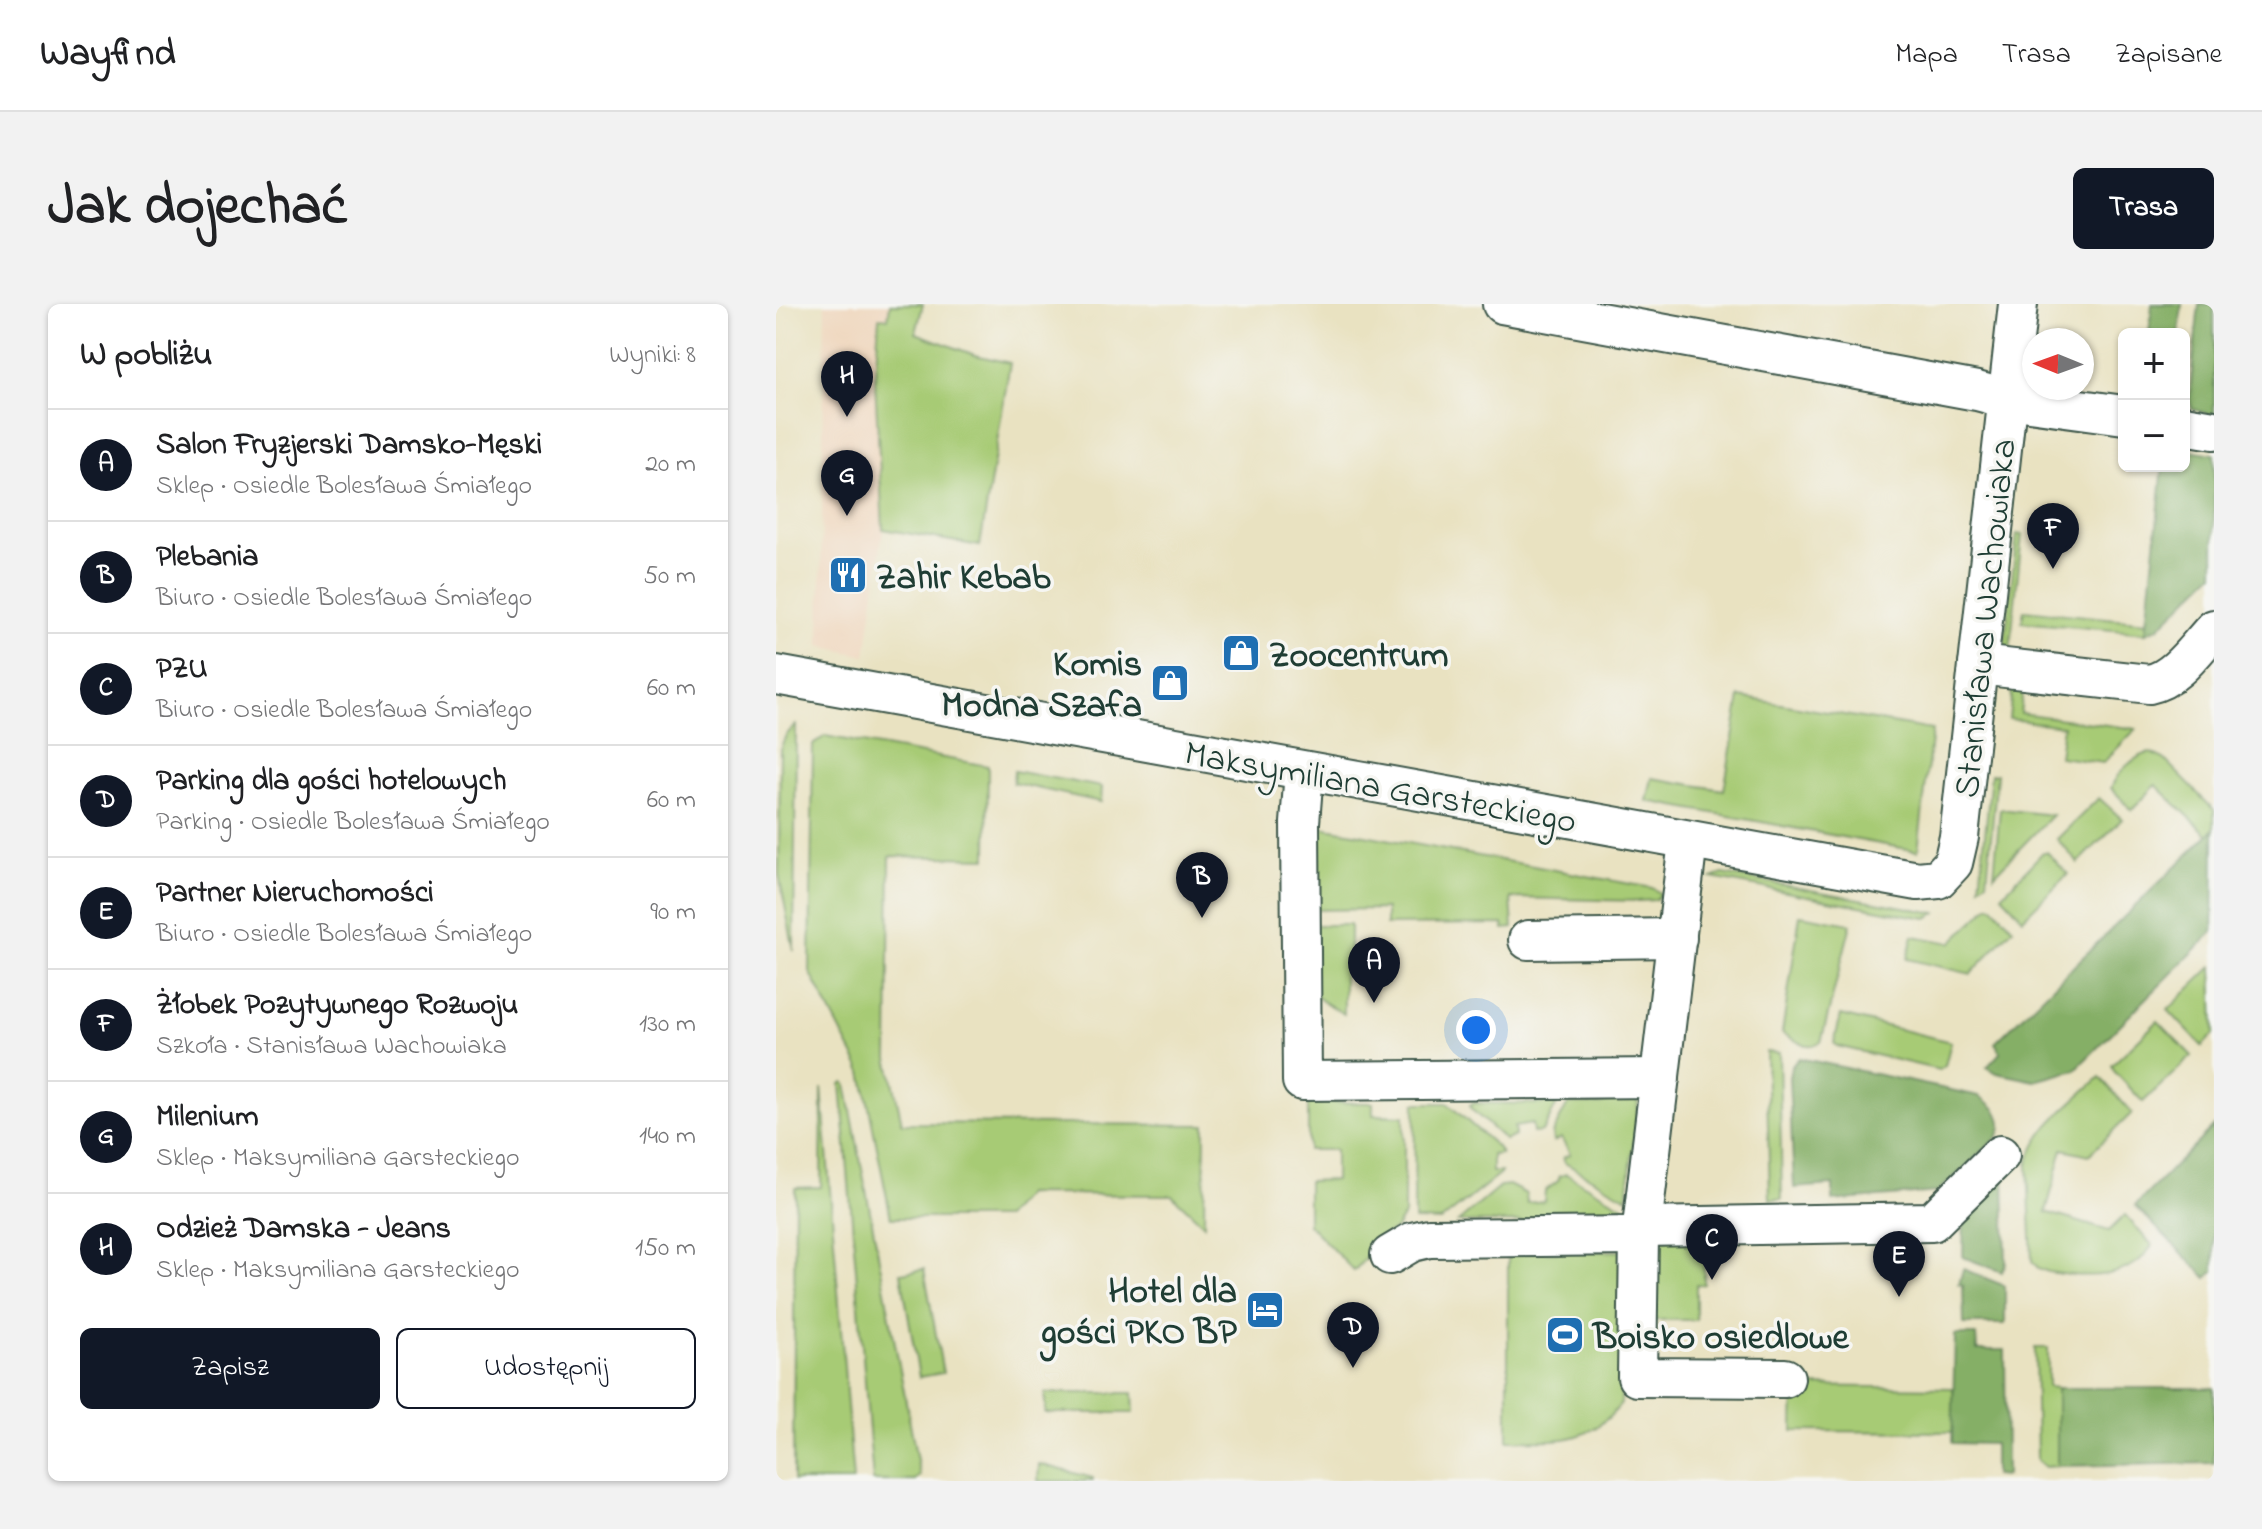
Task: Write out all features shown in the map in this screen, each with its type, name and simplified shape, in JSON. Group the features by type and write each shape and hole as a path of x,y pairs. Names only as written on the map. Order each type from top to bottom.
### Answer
{"street":[{"path":"1502,304 2007,399 2118,414"},
{"name":"Stanisława Wachowiaka","path":"1959,837 2018,304"},
{"path":"2190,426 2214,430"},
{"path":"1978,665 2149,684 2159,682 2172,673 2214,629"},
{"name":"Maksymiliana Garsteckiego","path":"776,675 1918,881 1944,876 1953,863 1959,837"},
{"path":"1304,771 1300,823 1302,1081 1660,1078"},
{"path":"1688,841 1640,1232 1637,1377 1785,1378"},
{"path":"1528,940 1677,938"},
{"path":"1390,1255 1412,1242 1429,1238 1932,1222 2000,1155"}],"shaded area":[{"path":"825,304 890,304 888,318 879,318 875,381 883,529 866,656 820,646"}],"green space":[{"path":"890,304 923,304 916,333 975,355 1010,363 980,546 883,529 875,381 879,317 888,318"},
{"path":"2152,304 2182,304 2180,328 2150,328"},
{"path":"2199,304 2214,304 2214,416 2192,409 2190,390"},
{"path":"2190,450 2214,454 2214,573 2158,628 2146,633 2162,472 2190,472"},
{"path":"2017,534 2022,535 2010,650 2004,650"},
{"path":"2024,610 2147,622 2146,633 2022,622"},
{"path":"2024,683 2020,713 2136,729 2103,763 2059,757 2063,726 2009,719 2012,689"},
{"path":"1740,697 1932,730 1918,851 1647,801 1652,778 1724,790"},
{"path":"796,725 794,951 779,875 780,749 786,735"},
{"path":"825,736 988,766 987,858 890,856 888,1058 902,1123 1205,1125 1204,1225 1172,1195 1026,1194 1005,1218 891,1218 862,1072 810,972 813,745"},
{"path":"2151,753 2164,759 2214,810 2214,829 2208,835 2156,785 2132,810 2111,788 2127,766 2138,757"},
{"path":"1014,771 1102,787 1101,802 1013,783"},
{"path":"1991,774 1997,774 1987,881 1980,886"},
{"path":"2099,798 2122,819 2078,863 2057,839"},
{"path":"2000,809 2052,815 1994,875"},
{"path":"1316,826 1652,888 1661,894 1655,900 1639,901 1511,898 1513,928 1504,929 1503,924 1386,925 1386,909 1308,910"},
{"path":"2214,829 2213,932 2075,1070 2035,1081 1997,1073 1987,1067 2001,1052 1995,1043"},
{"path":"2043,852 2047,852 2068,874 2023,918 2002,895"},
{"path":"1723,874 1936,913 1927,918 1907,915 1712,878"},
{"path":"1989,906 1993,906 2013,928 1971,974 1907,959 1913,936 1951,943"},
{"path":"1800,915 1851,924 1821,1042 1811,1045 1782,1033"},
{"path":"1308,925 1350,925 1350,967 1344,968 1344,1014 1308,989"},
{"path":"2212,967 2214,1034 2202,1046 2168,1010"},
{"path":"1841,1015 1951,1042 1945,1066 1939,1070 1837,1046 1834,1043"},
{"path":"2158,1021 2192,1056 2143,1102 2112,1065"},
{"path":"1766,1052 1779,1053 1782,1199 1770,1199"},
{"path":"1799,1058 1979,1096 1998,1114 2000,1131 1997,1138 1937,1192 1833,1201 1833,1185 1794,1188 1789,1078 1791,1066"},
{"path":"2100,1077 2132,1113 2089,1155 2063,1149 2046,1212 2109,1231 2125,1215 2152,1245 2143,1257 2120,1271 2091,1276 2048,1272 2032,1261 2028,1165 2047,1127"},
{"path":"844,1082 920,1476 915,1481 873,1481 841,1084"},
{"path":"1640,1086 1627,1198 1565,1163 1563,1158 1570,1154 1561,1138 1554,1142 1552,1134 1568,1104 1601,1104 1612,1100 1618,1093"},
{"path":"822,1088 853,1481 793,1481 795,1188 821,1187"},
{"path":"1308,1102 1373,1103 1373,1115 1404,1116 1404,1215 1395,1230 1387,1234 1354,1271 1308,1224 1308,1181 1335,1180 1335,1150 1308,1150"},
{"path":"1415,1103 1447,1103 1501,1154 1492,1155 1492,1172 1500,1174 1441,1221 1414,1220"},
{"path":"1473,1103 1557,1104 1542,1132 1533,1133 1532,1124 1514,1127 1515,1136 1505,1140 1471,1109"},
{"path":"2214,1126 2214,1271 2207,1278 2135,1206"},
{"path":"1566,1174 1630,1210 1635,1223 1458,1222 1501,1186 1509,1185 1526,1194 1527,1203 1544,1201 1545,1191"},
{"path":"2004,1177 2006,1262 2002,1272 1963,1257 1964,1215"},
{"path":"1648,1239 1704,1239 1704,1284 1696,1285 1696,1320 1648,1320"},
{"name":"Boisko osiedlowe","path":"1625,1251 1621,1404 1608,1418 1583,1434 1556,1440 1508,1440 1508,1252"},
{"path":"924,1269 943,1373 919,1377 901,1273"},
{"path":"1963,1269 2005,1286 2005,1324 1964,1324 1963,1285 1959,1284"},
{"path":"1955,1335 1976,1335 1977,1350 2005,1350 2006,1476 1994,1475 1994,1444 1952,1443"},
{"path":"2035,1348 2048,1348 2048,1387 2057,1388 2057,1466 2045,1467 2037,1460"},
{"path":"1794,1386 1953,1388 1953,1432 1793,1431"},
{"path":"2057,1388 2214,1388 2214,1463 2057,1466"},
{"path":"1045,1393 1133,1393 1134,1413 1045,1413"},
{"path":"1039,1464 1093,1478 1093,1481 1038,1481"}],"place":[{"name":"Odzież Damska - Jeans","path":"847,417"},
{"name":"Milenium","path":"847,516"},
{"name":"Żłobek Pozytywnego Rozwoju","path":"2053,569"},
{"name":"Zahir Kebab","path":"848,575"},
{"name":"Zoocentrum","path":"1241,653"},
{"name":"Komis Modna Szafa","path":"1170,683"},
{"name":"Plebania","path":"1202,918"},
{"name":"Salon Fryzjerski Damsko-Męski","path":"1374,1003"},
{"name":"PZU","path":"1712,1280"},
{"name":"Partner Nieruchomości","path":"1899,1297"},
{"name":"Hotel dla gości PKO BP","path":"1265,1310"},
{"name":"Boisko osiedlowe","path":"1565,1335"},
{"name":"Parking dla gości hotelowych","path":"1353,1368"}]}
